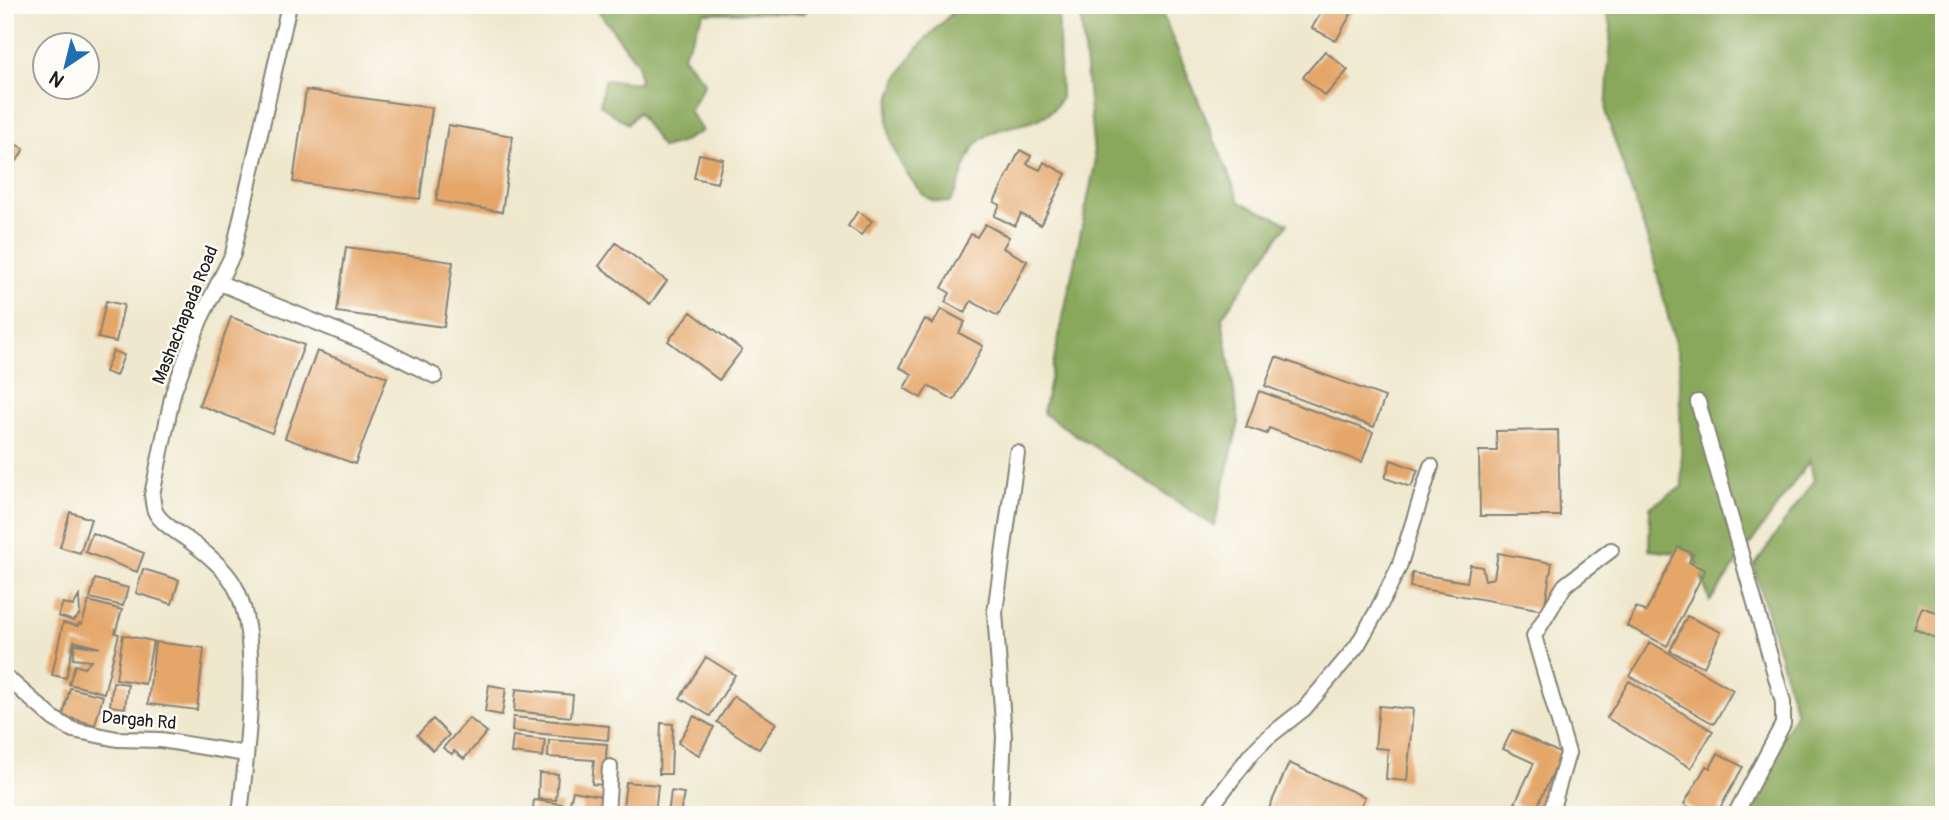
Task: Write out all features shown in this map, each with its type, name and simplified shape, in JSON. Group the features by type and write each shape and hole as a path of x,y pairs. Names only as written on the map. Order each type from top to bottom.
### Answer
{"street":[{"name":"Mashachapada Road","path":"240,815 246,754 249,630 233,583 218,564 165,523 155,511 152,495 173,393 200,320 233,254 289,5"},
{"path":"220,283 377,347 435,376"},
{"path":"1698,402 1783,702 1783,724 1735,815"},
{"path":"1003,815 1000,811 1004,737 995,612 1017,453"},
{"path":"1205,815 1251,754 1304,709 1357,646 1398,567 1431,466"},
{"path":"1549,815 1568,753 1534,636 1565,585 1611,550"},
{"name":"Dargah Rd","path":"5,676 54,719 73,730 117,739 161,740 246,754"},
{"path":"607,815 610,767"}],"green space":[{"path":"594,5 810,7 799,14 704,13 683,56 705,83 689,111 702,131 680,143 662,148 638,112 628,124 600,105 604,80 640,83 638,64"},
{"path":"961,5 1058,5 1061,98 1045,116 992,133 982,139 971,152 950,202 942,202 930,199 921,192 894,150 888,126 889,103 896,82 908,61 923,42"},
{"path":"1080,5 1159,5 1240,202 1288,223 1222,317 1239,422 1214,526 1043,413 1095,164"},
{"path":"1603,5 1944,5 1944,815 1741,815 1796,713 1754,566 1814,480 1809,461 1710,601 1693,555 1649,550 1650,507 1682,487 1679,360 1652,253 1606,114 1611,25"}],"building":[{"path":"1325,5 1356,5 1336,41 1312,28"},
{"path":"1325,51 1348,70 1325,96 1303,77"},
{"path":"306,90 432,108 420,199 293,182"},
{"path":"448,125 513,136 502,212 436,201"},
{"path":"5,138 24,149 17,161 5,154"},
{"path":"1020,150 1031,156 1027,164 1040,170 1044,162 1066,174 1041,225 1021,214 1015,226 994,216 1000,205 994,202"},
{"path":"699,154 723,159 717,183 694,178"},
{"path":"858,211 872,221 861,235 848,226"},
{"path":"985,224 1009,237 1003,248 1027,261 998,316 971,301 965,313 945,302 950,293 942,288 971,234 977,237"},
{"path":"616,243 667,281 650,304 599,266"},
{"path":"346,247 453,262 444,327 337,312"},
{"path":"106,301 124,305 116,342 98,338"},
{"path":"941,309 965,322 959,333 983,346 954,400 928,386 921,398 904,388 912,374 899,367 925,319 933,324"},
{"path":"691,312 742,350 719,380 668,341"},
{"path":"231,317 304,345 272,433 199,405"},
{"path":"113,351 124,355 116,376 105,372"},
{"path":"317,351 387,377 355,464 285,438"},
{"path":"1276,357 1385,397 1374,427 1265,386"},
{"path":"1259,391 1373,432 1362,462 1269,428 1267,434 1246,427"},
{"path":"1558,430 1560,516 1480,516 1479,451 1497,451 1496,431"},
{"path":"1391,460 1418,470 1411,487 1385,478"},
{"path":"70,512 91,519 80,553 60,547"},
{"path":"92,533 144,553 137,572 85,552"},
{"path":"1678,547 1693,554 1689,562 1705,570 1667,646 1627,626 1636,607 1646,612"},
{"path":"1498,553 1552,563 1544,610 1410,587 1412,573 1467,582 1470,565 1482,567 1485,580 1494,578"},
{"path":"143,569 179,580 172,604 136,593"},
{"path":"95,579 128,588 123,606 90,598"},
{"path":"79,596 80,614 74,621 58,616 63,603 73,606"},
{"path":"89,601 122,610 115,633 119,634 104,693 69,684 75,665 84,668 91,661 73,659 75,644 100,648 74,641 66,678 52,675 63,623 78,626 79,623 82,624"},
{"path":"1922,607 1944,616 1944,626 1938,639 1914,629"},
{"path":"1687,616 1721,632 1704,667 1670,651"},
{"path":"123,635 153,641 145,684 116,679"},
{"path":"155,642 204,648 197,710 148,704"},
{"path":"1650,642 1733,690 1714,724 1630,676"},
{"path":"706,657 735,675 710,716 680,698"},
{"path":"1629,681 1713,731 1691,768 1607,718"},
{"path":"113,682 128,684 125,708 110,706"},
{"path":"489,685 506,688 502,715 485,712"},
{"path":"70,688 103,696 95,725 63,716"},
{"path":"516,689 573,695 571,717 514,711"},
{"path":"734,696 776,723 759,749 717,722"},
{"path":"1379,706 1413,709 1407,781 1386,779 1388,749 1375,748"},
{"path":"694,716 714,727 699,755 678,743"},
{"path":"513,717 609,726 608,740 512,731"},
{"path":"469,718 487,732 464,759 454,751 452,754 443,748"},
{"path":"433,719 449,735 433,751 417,735"},
{"path":"661,723 673,724 671,774 659,774"},
{"path":"1512,730 1562,754 1534,813 1515,803 1534,763 1503,749"},
{"path":"513,736 545,740 543,757 511,753"},
{"path":"549,740 607,744 604,785 592,784 594,760 548,757"},
{"path":"1718,753 1743,767 1716,815 1703,815 1684,804 1706,766 1710,768"},
{"path":"1289,763 1365,797 1356,815 1266,815"},
{"path":"539,773 558,774 556,800 538,799"},
{"path":"626,782 658,785 655,815 622,815"},
{"path":"573,791 606,797 602,815 581,815 583,805 570,803"},
{"path":"671,791 684,793 680,815 668,815"},
{"path":"534,800 562,804 560,815 532,815"}]}
